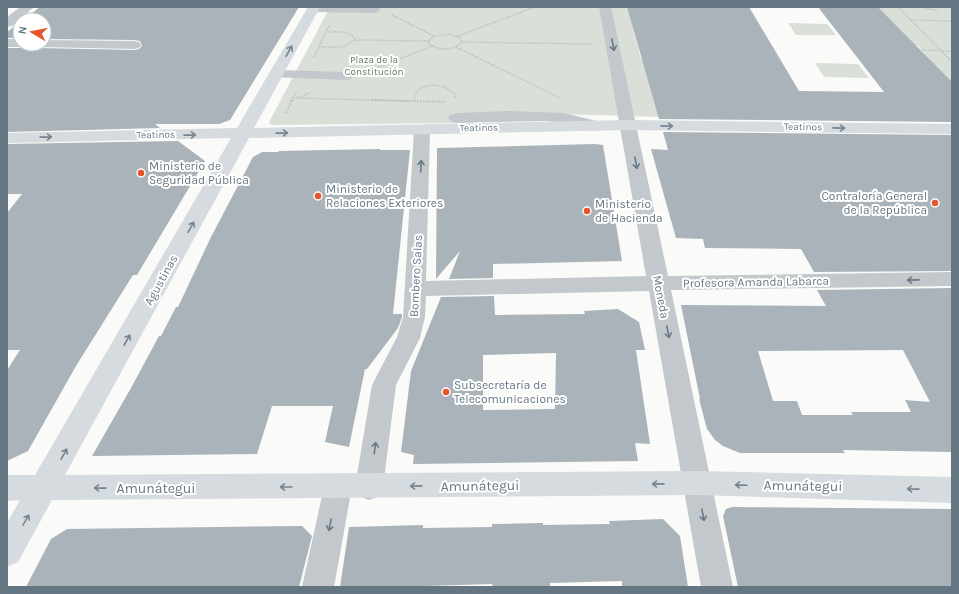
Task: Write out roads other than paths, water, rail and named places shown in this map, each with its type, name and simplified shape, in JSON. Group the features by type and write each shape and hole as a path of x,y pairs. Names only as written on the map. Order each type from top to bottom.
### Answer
{"main road":[{"name":"Agustinas","path":"7,552 313,7"},
{"name":"Teatinos","path":"7,138 628,125 952,129"},
{"name":"Amunátegui","path":"7,488 369,487 697,483 952,490"}],"street":[{"path":"7,23 28,7"},
{"path":"313,7 374,10"},
{"name":"Moneda","path":"605,7 716,587"},
{"path":"52,44 134,45"},
{"path":"276,74 346,76"},
{"path":"455,110 558,116 577,119 599,126"},
{"name":"Bombero Salas","path":"369,487 384,385 412,328 416,289 422,130"},
{"name":"Profesora Amanda Labarca","path":"416,289 658,283 952,279"},
{"path":"318,587 338,487"}],"place":[{"name":"Ministerio de Seguridad Pública","path":"141,173"},
{"name":"Ministerio de Relaciones Exteriores","path":"318,196"},
{"name":"Contraloría General de la República","path":"935,203"},
{"name":"Ministerio de Hacienda","path":"587,211"},
{"name":"Subsecretaría de Telecomunicaciones","path":"446,392"}],"park label":[{"name":"Plaza de la Constitución","path":"374,66"}]}
